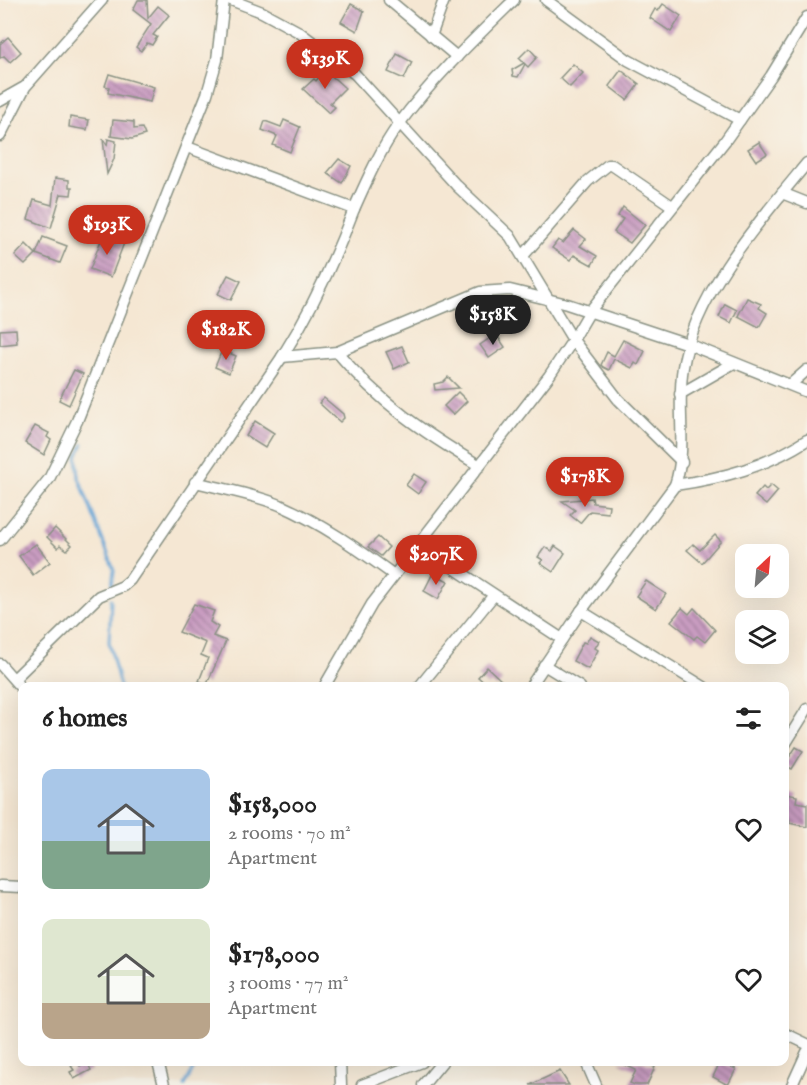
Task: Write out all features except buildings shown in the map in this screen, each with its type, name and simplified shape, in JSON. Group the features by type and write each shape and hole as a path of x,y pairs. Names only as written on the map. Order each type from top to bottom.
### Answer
{"street":[{"path":"0,136 25,87 102,0"},
{"path":"0,540 49,479 77,421 212,78 224,0"},
{"path":"231,0 262,12 322,46 355,74 456,185 510,236 573,340 618,399 682,462"},
{"path":"389,0 457,57"},
{"path":"431,36 444,0"},
{"path":"14,680 99,597 123,586 130,580 282,357 326,279 377,159 399,124 457,57 514,0"},
{"path":"546,0 628,60 740,120"},
{"path":"327,682 346,645 394,575 573,340 590,311 740,120 807,17"},
{"path":"0,101 25,87"},
{"path":"186,147 354,209"},
{"path":"533,682 581,611 675,485 682,462 680,394 688,344 697,320 726,269 807,163"},
{"path":"523,256 588,181 608,165 612,165 672,206"},
{"path":"782,193 807,203"},
{"path":"282,357 337,352 480,292 510,290 590,311 688,344 807,392"},
{"path":"337,352 370,389 395,411 423,432 480,465"},
{"path":"680,394 734,363"},
{"path":"791,384 807,370"},
{"path":"675,485 734,476 789,452 807,440"},
{"path":"195,482 243,493 280,505 352,544 394,575"},
{"path":"419,545 562,639"},
{"path":"423,682 494,595"},
{"path":"581,611 696,682"},
{"path":"0,664 18,684"},
{"path":"544,665 572,682"},
{"path":"789,732 807,709"},
{"path":"0,886 18,887"},
{"path":"789,1035 807,1044"},
{"path":"792,1085 807,1052"},
{"path":"159,1066 164,1085"},
{"path":"340,1066 341,1085"},
{"path":"362,1085 412,1066"},
{"path":"423,1085 439,1066"},
{"path":"588,1066 596,1085"}],"waterway":[{"path":"83,444 77,457 79,478 114,570 112,586"},
{"path":"111,599 109,642 119,682"},
{"path":"185,1085 193,1066"}]}
